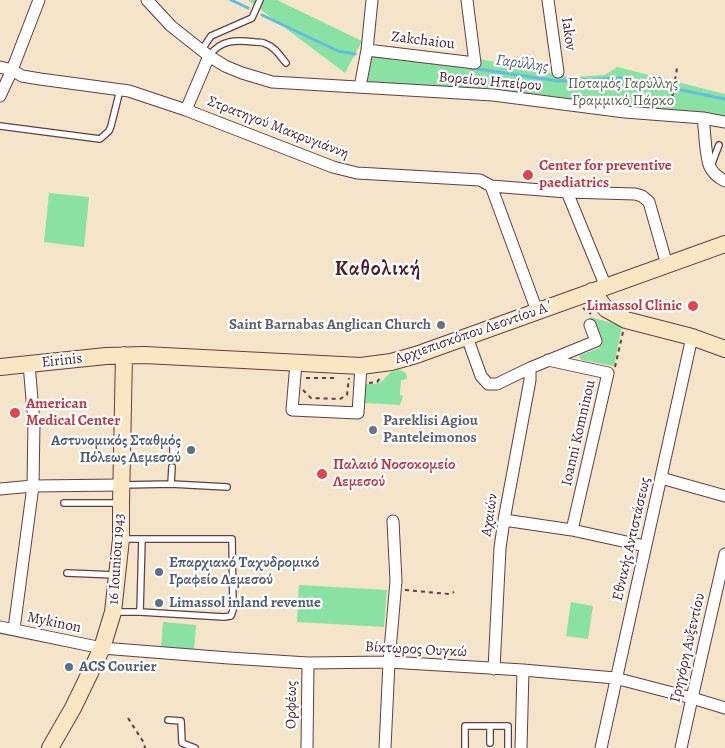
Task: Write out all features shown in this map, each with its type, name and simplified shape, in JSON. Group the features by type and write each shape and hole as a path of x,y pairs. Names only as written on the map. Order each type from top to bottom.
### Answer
{"main road":[{"name":"Αρχιεπισκόπου Λεοντίου Α΄","path":"124,355 259,360 300,369 362,374 391,362 467,337 725,244"},
{"path":"599,289 606,309 626,320 692,337 725,349"},
{"name":"Eirinis","path":"0,367 124,355"},
{"name":"16 Iouniou 1943","path":"50,748 73,708 102,648 113,612 121,539 124,355"}],"street":[{"path":"0,96 39,0"},
{"name":"Βορείου Ηπείρου","path":"147,0 171,26 205,53 225,66 272,82 493,95 625,112 703,118 725,122"},
{"path":"360,87 367,50 372,0"},
{"name":"Zakchaiou","path":"367,50 475,63 467,0"},
{"name":"Iakov","path":"548,0 558,72"},
{"path":"186,110 205,66 205,53"},
{"name":"Στρατηγού Μακρυγιάννη","path":"0,67 12,70 22,76 129,91 186,110 346,171 480,180 491,186 567,192 635,194 647,198 649,202 667,264"},
{"path":"703,118 710,168 719,178 725,180"},
{"path":"491,186 537,312"},
{"path":"567,192 599,289"},
{"path":"467,337 481,376 488,384 497,384 596,340 590,325"},
{"name":"Εθνικής Αντιστάσεως","path":"601,748 692,337"},
{"name":"Ioanni Komninou","path":"548,360 608,373 572,530"},
{"path":"14,629 32,486 34,423 29,364"},
{"name":"Αχαιών","path":"494,669 499,553 530,380 530,368"},
{"path":"300,369 292,410 358,413 362,374"},
{"path":"661,478 725,496"},
{"path":"0,489 32,486 121,485"},
{"path":"504,520 572,530 645,546"},
{"path":"385,748 389,662 396,581 393,521"},
{"name":"Γρηγόρη Αυξεντίου","path":"681,748 725,554"},
{"name":"Mykinon","path":"0,627 102,648"},
{"name":"Βίκτωρος Ουγκώ","path":"102,648 308,662 389,662 616,678 725,708"},
{"name":"Ορφέως","path":"307,748 308,662"},
{"path":"521,748 523,670"}],"lane":[{"path":"205,53 211,36 252,18 260,0"},
{"path":"205,53 227,42 243,40 267,44 276,50 286,62"},
{"path":"0,126 100,139 109,131 120,90"},
{"path":"710,168 719,145"},
{"path":"172,455 173,441"},
{"path":"171,484 172,468"},
{"path":"121,485 171,484 228,487"},
{"path":"64,503 121,503"},
{"path":"113,612 224,617 231,616 233,610 232,539 121,539"},
{"path":"140,612 142,539"},
{"path":"67,572 117,575"},
{"path":"168,720 181,721 182,742 195,748"},
{"path":"465,748 468,737 465,726 508,726 508,748"},
{"path":"488,739 490,726"}],"path":[{"path":"670,109 677,68"},
{"path":"608,373 614,372 626,320"},
{"path":"300,369 302,379"},
{"path":"362,374 378,382 383,375"},
{"path":"301,386 312,398 340,399 347,395 349,378"},
{"path":"232,567 260,567"},
{"path":"395,589 449,594 454,592"},
{"path":"128,718 144,743 144,748"}],"green space":[{"path":"248,0 277,0 362,41 345,73"},
{"name":"Ποταμός Γαρύλλης Γραμμικό Πάρκο","path":"369,52 480,59 570,77 605,75 617,67 725,94 725,120 494,97 377,91 367,81"},
{"path":"49,193 89,197 84,247 44,242"},
{"path":"590,317 622,326 614,366 581,360 579,355 600,348"},
{"path":"398,370 405,372 407,379 401,380 400,395 403,396 400,405 365,403 362,399 363,384 381,382 391,372"},
{"path":"299,585 387,590 384,627 297,622"},
{"path":"571,602 593,606 588,639 566,636"},
{"path":"163,622 196,625 194,652 161,649"}],"waterway":[{"name":"Γαρύλλης","path":"231,0 248,8"},
{"name":"Γαρύλλης","path":"262,15 338,51 355,54"},
{"name":"Γαρύλλης","path":"471,68 558,81 622,78 725,99"}],"place":[{"name":"Center for preventive paediatrics","path":"528,175"},
{"name":"Limassol Clinic","path":"693,306"},
{"name":"Saint Barnabas Anglican Church","path":"441,325"},
{"name":"American Medical Center","path":"15,413"},
{"name":"Pareklisi Agiou Panteleimonos","path":"373,430"},
{"name":"Αστυνομικός Σταθμός Πόλεως Λεμεσού","path":"191,450"},
{"name":"Παλαιό Νοσοκομείο Λεμεσού","path":"322,474"},
{"name":"Επαρχιακό Ταχυδρομικό Γραφείο Λεμεσού","path":"159,572"},
{"name":"Limassol inland revenue","path":"159,603"},
{"name":"ACS Courier","path":"69,667"}],"district":[{"name":"Καθολική","path":"378,270"}]}
